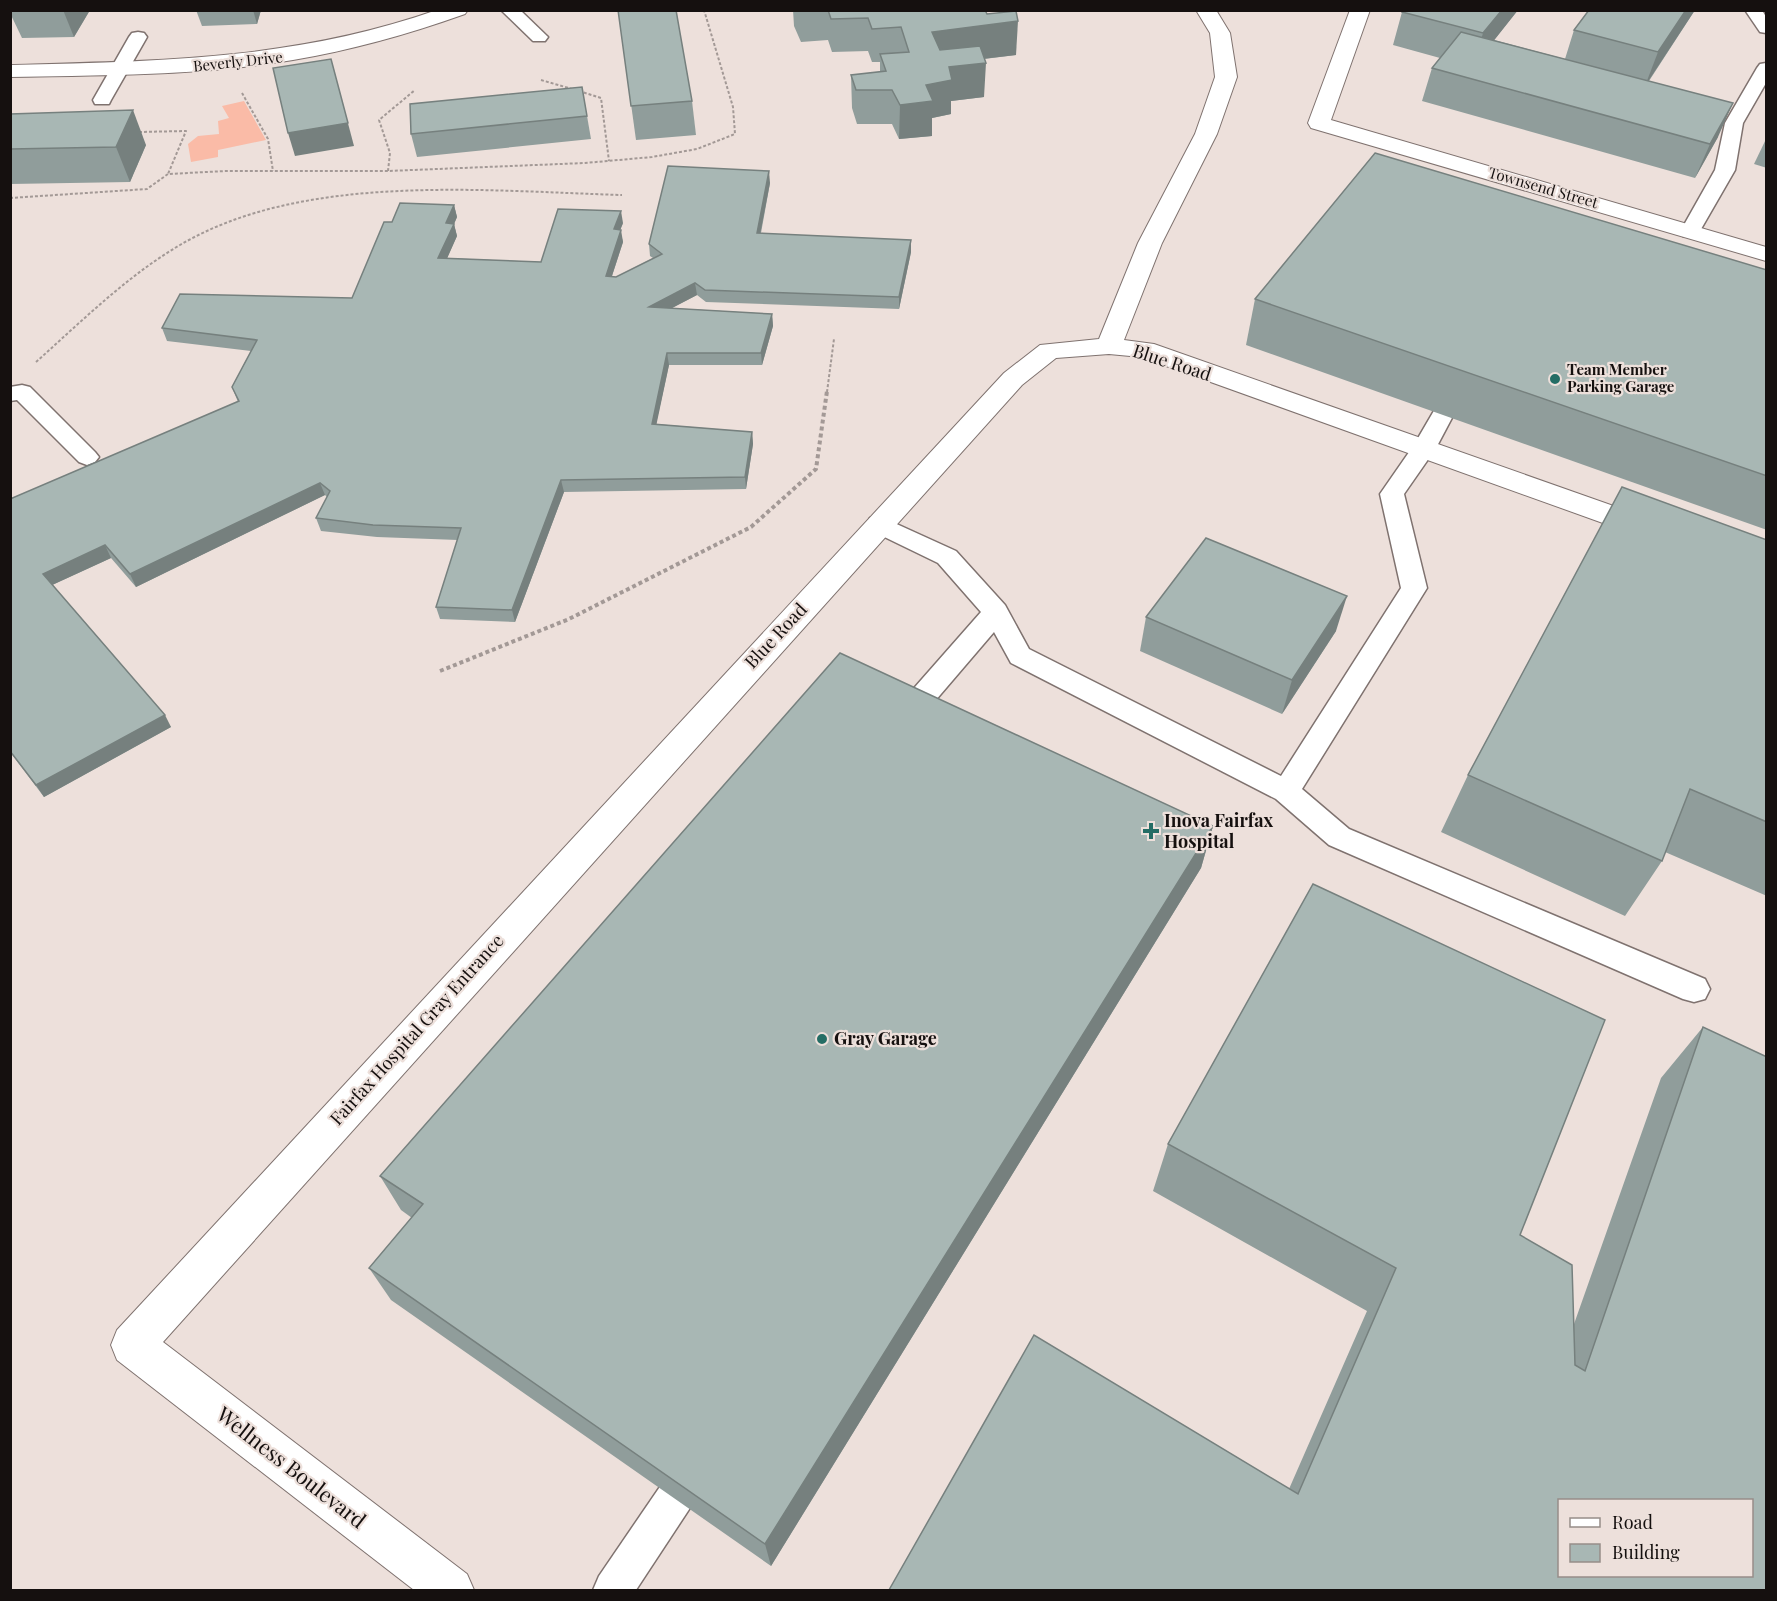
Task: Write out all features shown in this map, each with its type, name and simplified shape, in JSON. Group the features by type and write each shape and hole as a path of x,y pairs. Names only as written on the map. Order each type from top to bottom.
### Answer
{"street":[{"name":"Beverly Drive","path":"10,71 186,67 262,60 315,52 380,37 458,10"},
{"path":"1109,346 1150,243 1206,134 1226,77 1220,33 1206,10"},
{"name":"Townsend Street","path":"1360,10 1319,123 1767,254"},
{"name":"Blue Road","path":"703,716 1013,379 1049,351 1109,346 1145,350 1678,540"},
{"name":"Fairfax Hospital Gray Entrance","path":"132,1345 703,716"},
{"name":"Wellness Boulevard","path":"132,1345 451,1590"}],"lane":[{"path":"508,10 540,37"},
{"path":"1753,10 1766,28"},
{"path":"102,100 138,37"},
{"path":"1690,232 1725,170 1728,121 1767,68"},
{"path":"18,387 87,457"},
{"path":"1286,791 1414,588 1392,494 1424,448 1443,414"},
{"path":"879,525 947,557 996,612 1020,656 1286,791 1339,837 1694,989"},
{"path":"915,750 905,745 903,719 996,612"},
{"path":"613,1590 714,1438"}],"path":[{"path":"168,174 388,171 609,161 697,149 735,134 733,107 704,10"},
{"path":"541,80 601,98 609,161"},
{"path":"388,171 390,153 379,120 416,90"},
{"path":"242,92 265,130 274,154 273,171"},
{"path":"10,198 147,189 168,174 186,131 139,132"},
{"path":"18,387 144,268 204,232 275,208 331,196 434,190 622,195"},
{"path":"440,671 569,619 751,527 816,469 834,339"}],"shaded area":[{"path":"244,101 266,140 218,150 218,157 191,162 188,144 198,136 219,134 218,121 229,118 222,106"}],"building":[{"path":"618,10 676,10 692,101 631,106"},
{"path":"828,10 985,10 987,14 1016,11 1018,21 932,32 940,50 980,46 986,63 949,67 952,80 926,85 933,101 900,105 892,90 856,90 851,75 886,71 880,54 909,52 901,27 872,29 868,18 831,19"},
{"path":"1403,10 1502,10 1483,33 1402,12"},
{"path":"1589,10 1686,10 1658,52 1574,30"},
{"path":"1461,32 1733,103 1710,144 1432,68"},
{"path":"331,59 348,123 288,133 273,68"},
{"path":"582,87 587,116 411,134 410,104"},
{"path":"133,110 116,147 10,149 10,114"},
{"name":"Team Member Parking Garage","path":"1375,153 1767,270 1767,476 1255,299"},
{"path":"668,166 769,171 757,233 911,240 899,297 705,290 695,283 649,307 772,314 761,353 667,353 652,424 752,432 745,477 561,480 512,610 436,607 461,528 373,525 316,518 330,491 320,483 130,574 105,545 43,574 165,715 36,785 10,751 10,499 239,401 232,387 257,340 162,328 180,294 352,298 384,222 392,222 400,203 454,205 446,223 454,224 438,258 541,262 558,209 621,211 614,229 621,230 606,276 616,277 662,254 649,244"},
{"path":"1622,487 1767,540 1767,822 1690,789 1662,861 1468,775"},
{"path":"1206,538 1347,596 1292,680 1146,617"},
{"name":"Gray Garage","path":"840,653 1213,826 765,1544 369,1268 423,1204 380,1176"},
{"path":"1313,884 1605,1020 1520,1235 1572,1265 1575,1365 1585,1371 1703,1027 1767,1057 1767,1590 889,1590 1034,1335 1298,1494 1396,1268 1168,1144"}],"place":[{"name":"Team Member Parking Garage","path":"1555,379"},
{"name":"Inova Fairfax Hospital","path":"1151,831"},
{"name":"Gray Garage","path":"822,1039"}]}
